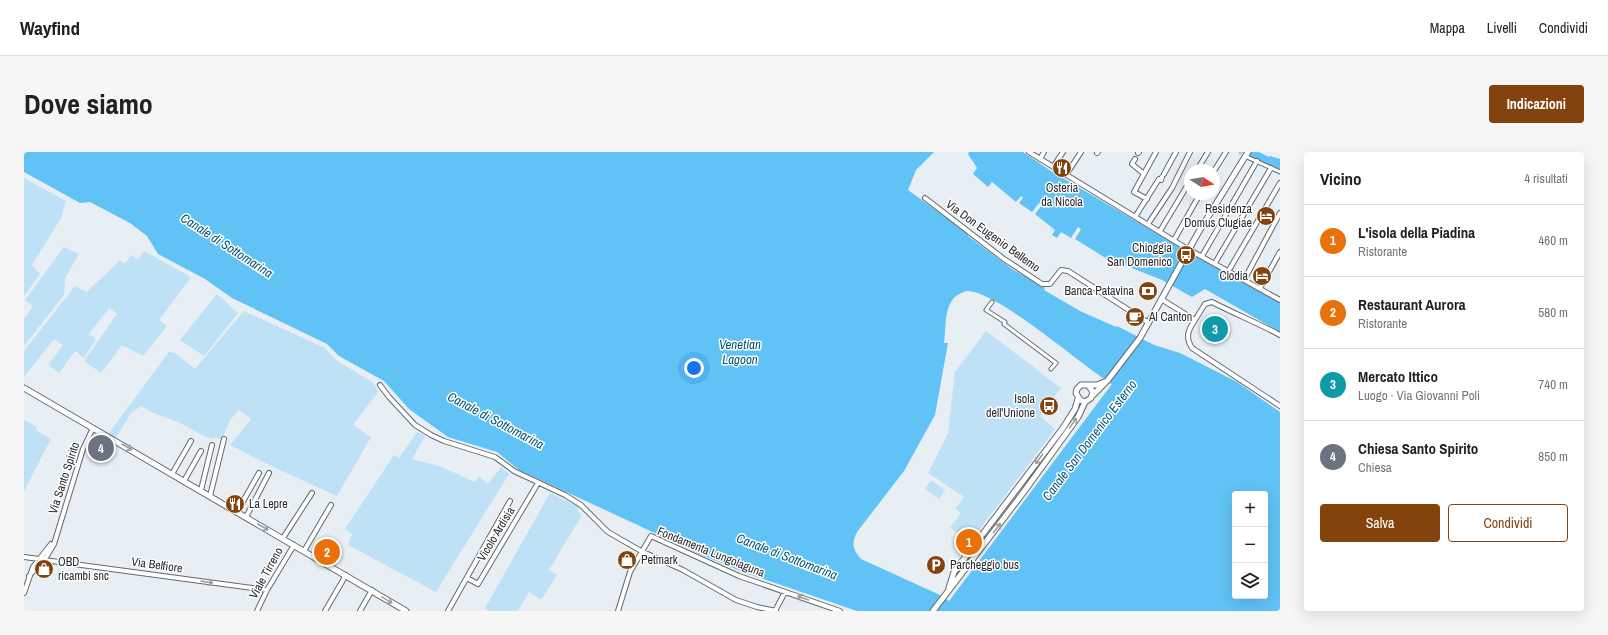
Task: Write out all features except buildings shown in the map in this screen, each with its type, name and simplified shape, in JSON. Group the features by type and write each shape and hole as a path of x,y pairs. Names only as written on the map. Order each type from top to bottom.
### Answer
{"street":[{"path":"1029,152 1053,168 1160,231 1188,250 1215,262 1280,300"},
{"path":"1040,159 1044,152"},
{"path":"1053,168 1063,152"},
{"path":"1066,175 1080,152"},
{"path":"1147,199 1134,192 1156,152"},
{"path":"1135,217 1159,179 1161,180 1176,152"},
{"path":"1148,224 1172,188 1190,152"},
{"path":"1201,164 1208,152"},
{"path":"1218,164 1226,152"},
{"path":"932,611 1023,494 1078,417 1085,402 1090,400 1140,338 1188,250 1247,154 1257,161 1280,172"},
{"path":"1135,159 1132,164 1144,174"},
{"path":"1202,256 1257,161"},
{"path":"1215,262 1271,168"},
{"path":"1229,270 1280,183"},
{"path":"1160,231 1184,191"},
{"name":"Via Don Eugenio Bellemo","path":"925,198 1004,260 1042,284 1050,284 1061,270 1068,271 1149,323"},
{"path":"1174,240 1197,200"},
{"path":"1244,280 1280,213"},
{"path":"1260,288 1280,252"},
{"path":"1161,299 1195,320"},
{"path":"992,302 986,310 1005,322 1004,324 1056,362 1051,369"},
{"path":"1280,335 1250,319 1240,316 1212,302 1205,304 1187,334 1192,348 1280,406"},
{"path":"947,592 954,572 1063,428 1075,409 1078,399 1076,393 1078,388 1083,385 1089,386 1106,381"},
{"path":"380,385 389,398 415,425 444,441 495,457 514,471 565,495 581,505 608,532 641,551 683,570 736,600 756,609 776,611 785,592"},
{"path":"1089,386 1093,391 1093,395"},
{"path":"24,388 406,611"},
{"path":"1078,399 1085,402"},
{"name":"Via Santo Spirito","path":"24,593 29,576 41,559 51,551 83,449 93,428"},
{"path":"210,496 224,439"},
{"path":"172,474 191,441"},
{"path":"201,490 212,445"},
{"path":"184,481 201,452"},
{"path":"237,512 259,473"},
{"path":"246,517 269,473"},
{"name":"Vicolo Ardisia","path":"467,578 478,584 538,483"},
{"path":"283,538 312,492"},
{"path":"448,611 510,501"},
{"path":"304,551 331,506"},
{"name":"Fondamenta Lungolaguna","path":"618,611 630,572 651,536 739,576 828,609 840,611"},
{"name":"Viale Tirreno","path":"257,611 267,590 294,545"},
{"name":"Via Belfiore","path":"24,557 267,590"},
{"path":"325,611 346,575"},
{"path":"360,611 372,590"}],"shaded area":[{"path":"24,178 66,201 61,218 32,265 40,274 24,296"},
{"path":"64,247 79,254 65,278 64,295 24,346 24,319 33,306 25,300"},
{"path":"144,251 191,277 159,320 167,326 143,356 122,345 101,373 84,361 117,314 109,308 89,334 96,339 84,358 75,351 59,373 48,365 63,345 54,339 24,377 24,351 75,286 87,292 120,260 125,264 131,255 138,259"},
{"path":"217,294 238,313 204,356 180,340"},
{"path":"244,311 325,348 336,360 374,383 378,392 353,425 371,437 337,496 230,445 251,419 239,410 230,420 222,439 213,437 212,439 182,424 151,412 141,406 131,413 116,438 109,433 169,352 175,353 195,369"},
{"path":"986,331 1061,388 1040,416 1055,429 971,541 950,528 961,513 955,509 964,497 928,473 948,433 955,372"},
{"path":"24,420 37,427 36,430 51,439 24,491"},
{"path":"417,432 425,436 412,459 439,466 475,482 479,477 488,484 501,467 509,474 436,592 348,545 352,534 345,529 394,455 399,458"},
{"path":"931,480 945,490 939,499 925,489"},
{"path":"550,493 580,507 577,511 582,515 549,570 557,575 541,600 529,592 518,611 488,611 485,608"}],"water":[{"name":"Venetian Lagoon","path":"24,152 934,152 916,170 908,190 969,234 968,236 1012,269 1080,311 1116,327 1117,326 1154,345 1180,353 1237,382 1280,412 1280,611 857,611 743,572 700,554 519,470 497,452 448,437 409,409 384,381 339,356 327,344 232,298 205,279 158,254 147,236 130,223 90,202 80,203 24,172","holes":["967,291 981,294 999,303 1019,316 1112,384 949,601 940,595 861,559 856,552 854,540 857,532 904,471 935,415 948,343 944,343 947,312 953,299 959,294"]},
{"path":"969,152 1023,152 1051,171 1185,250 1280,303 1280,332 1205,289 1192,297 1162,280 1104,257 1075,239 1081,229 1078,227 1071,238 1061,232 1057,238 1052,235 1055,230 1035,214 1042,205 1039,203 1032,212 1019,203 1023,198 1021,196 1016,202 992,182 988,187 973,174 977,168 968,154"},
{"path":"1242,152 1259,152 1269,157 1280,159 1280,170 1248,156"}],"place":[{"name":"Osteria da Nicola","path":"1062,168"},
{"name":"Residenza Domus Clugiae","path":"1266,216"},
{"name":"Chioggia San Domenico","path":"1186,255"},
{"name":"Clodia","path":"1262,276"},
{"name":"Banca Patavina","path":"1148,291"},
{"name":"Al Canton","path":"1135,317"},
{"name":"Mercato Ittico","path":"1215,329"},
{"name":"Isola dell'Unione","path":"1049,406"},
{"name":"Chiesa Santo Spirito","path":"101,448"},
{"name":"La Lepre","path":"235,504"},
{"name":"L'isola della Piadina","path":"969,542"},
{"name":"Restaurant Aurora","path":"327,552"},
{"name":"Petmark","path":"627,560"},
{"name":"Parcheggio bus","path":"936,565"},
{"name":"OBD ricambi snc","path":"44,569"}],"water label":[{"name":"Canale di Sottomarina","path":"227,245"},
{"name":"Canale di Sottomarina","path":"496,420"},
{"name":"Canale San Domenico Esterno","path":"1089,440"},
{"name":"Canale di Sottomarina","path":"787,556"}]}
